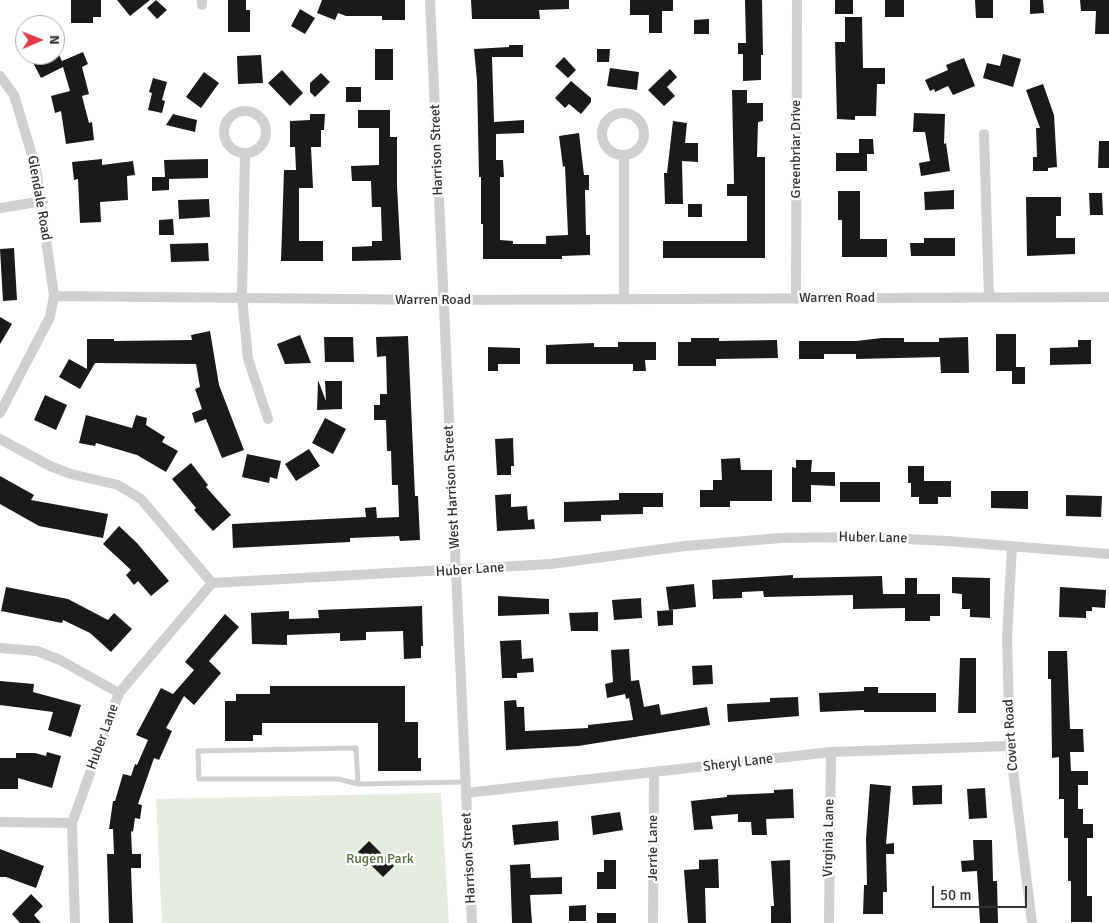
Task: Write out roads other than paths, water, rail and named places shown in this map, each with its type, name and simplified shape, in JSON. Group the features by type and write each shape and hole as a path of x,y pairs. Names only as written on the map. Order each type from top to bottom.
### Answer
{"street":[{"name":"Harrison Street","path":"430,0 443,300"},
{"name":"Greenbriar Drive","path":"796,298 797,0"},
{"name":"Glendale Road","path":"0,76 14,95 36,168 54,296"},
{"path":"240,112 247,112 260,118 265,130 262,144 251,152 245,153 232,149 227,144 224,131 229,118 240,112"},
{"path":"621,114 634,116 639,121 644,133 643,140 636,151 624,155 611,151 603,139 605,125 609,119 621,114"},
{"path":"984,134 989,298"},
{"path":"245,153 242,297 248,359 268,419"},
{"path":"624,155 624,298"},
{"path":"0,208 42,202"},
{"name":"Warren Road","path":"54,296 443,300 1109,297"},
{"path":"1,408 50,317 54,296"},
{"name":"West Harrison Street","path":"443,300 466,787"},
{"path":"0,439 50,466 71,474 118,485 141,499 212,583"},
{"name":"Huber Lane","path":"75,923 72,823 119,693 212,583 456,571 551,564 686,546 781,538 868,537 947,540 1109,554"},
{"name":"Covert Road","path":"1012,546 1007,639 1010,746 1032,923"},
{"path":"0,648 37,651 60,660 119,693"},
{"name":"Sheryl Lane","path":"466,787 654,773 831,752 1010,746"},
{"name":"Virginia Lane","path":"829,923 831,752"},
{"name":"Jerrie Lane","path":"653,923 654,773"},
{"name":"Harrison Street","path":"466,787 472,923"},
{"path":"0,822 72,823"}],"lane":[{"path":"358,784 356,748 198,751 199,779 338,779 358,784 466,787"}],"park label":[{"name":"Rugen Park","path":"380,859"}]}
